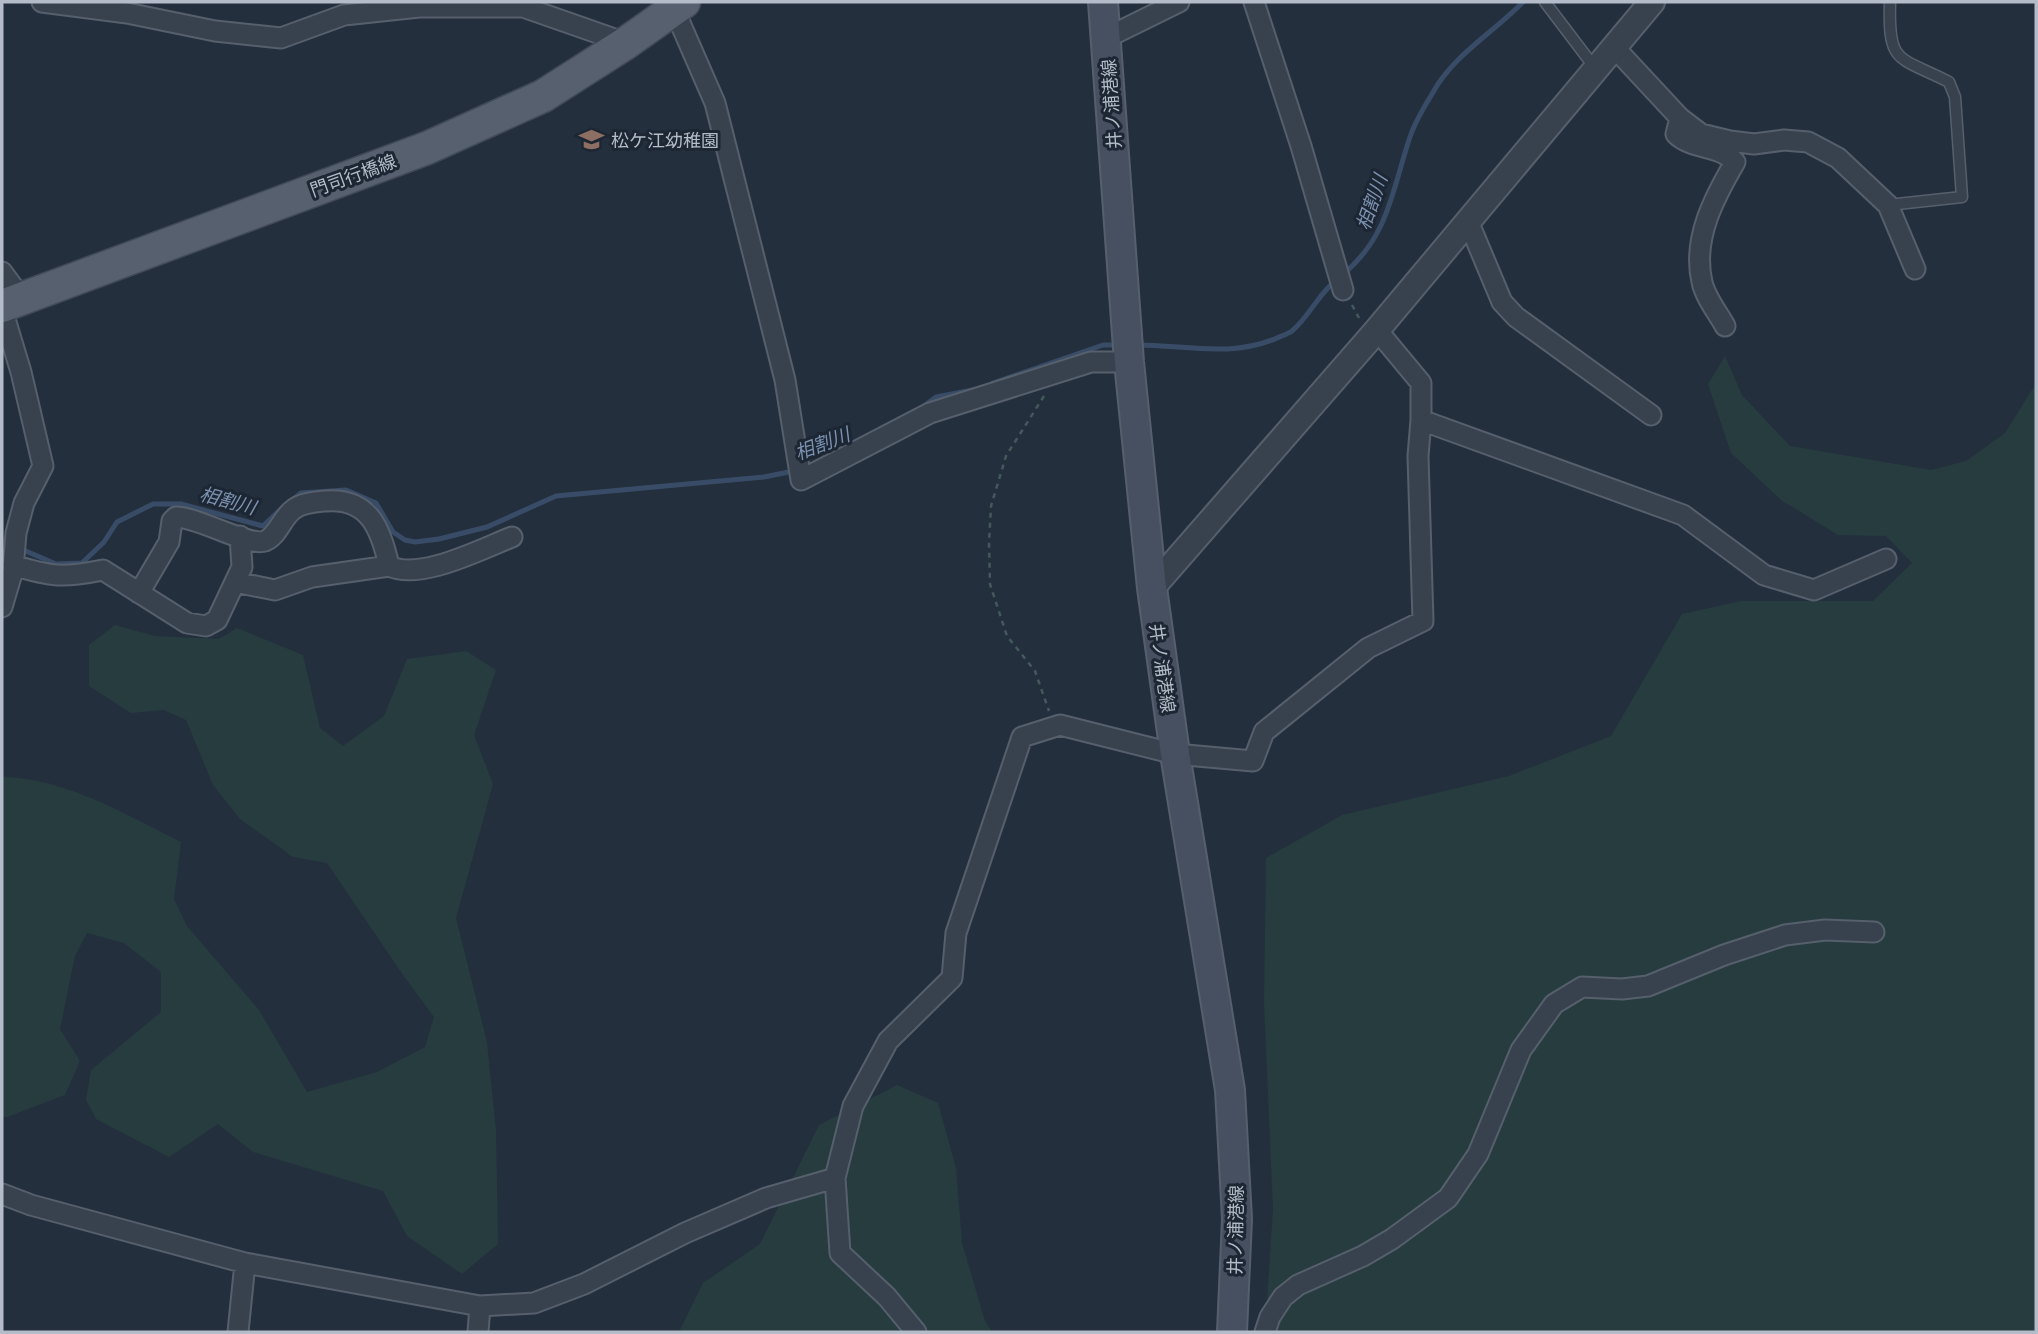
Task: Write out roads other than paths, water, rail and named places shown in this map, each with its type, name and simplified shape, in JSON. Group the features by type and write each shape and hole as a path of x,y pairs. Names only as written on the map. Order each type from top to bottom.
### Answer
{"main road":[{"name":"井ノ浦港線","path":"1103,2 1129,362 1152,588 1175,754 1230,1090 1237,1219 1232,1332"},
{"name":"門司行橋線","path":"8,305 428,148 543,96 679,6"}],"street":[{"path":"42,2 127,13 215,31 281,38 344,15 419,7 523,7 626,43"},
{"path":"1106,38 1179,2"},
{"path":"1254,2 1343,290"},
{"path":"1152,588 1374,333 1652,2"},
{"path":"679,6 715,103 785,380 801,480 930,413 1091,362 1129,362"},
{"path":"1614,47 1680,118 1701,134 1754,144 1784,140 1808,142 1838,158 1888,205 1916,269"},
{"path":"1680,118 1676,134 1684,142 1729,155 1735,162 1712,203 1701,241 1702,284 1726,326"},
{"path":"1468,220 1502,302 1516,317 1651,415"},
{"path":"2,272 43,466 24,503 2,607"},
{"path":"916,1332 887,1297 841,1253 835,1178 853,1106 888,1041 952,978 956,933 1022,737 1060,725 1175,754 1252,761 1264,732 1368,648 1423,621 1418,456 1421,383 1374,333"},
{"path":"1421,420 1683,515 1763,575 1814,590 1886,559"},
{"path":"139,593 169,542 172,521 176,517 197,520 253,541 265,541 274,533 283,518 296,507 315,502 349,502 365,510 382,536 389,566"},
{"path":"13,565 50,576 103,570 187,623 206,626 217,621 242,567 240,536"},
{"path":"235,582 275,590 312,577 389,566 398,570 423,569 512,537"},
{"path":"1265,1332 1270,1317 1283,1297 1298,1285 1363,1256 1392,1239 1448,1198 1478,1154 1521,1050 1554,1004 1582,987 1622,989 1648,986 1724,955 1785,935 1825,930 1874,932"},
{"path":"2,1194 31,1205 245,1264 480,1306 534,1303 584,1284 685,1233 766,1198 835,1178"},
{"path":"238,1332 245,1264"},
{"path":"478,1332 480,1306"}],"lane":[{"path":"1545,2 1595,68"},
{"path":"1888,205 1962,197 1955,97 1949,82 1899,59 1893,48 1889,28 1890,2"}],"waterway":[{"name":"相割川","path":"1342,275 1358,260 1379,229 1387,212 1412,131 1441,80 1462,56 1523,2"},
{"name":"相割川","path":"1137,345 1225,349 1260,344 1292,331 1335,281"},
{"name":"相割川","path":"993,383 1103,345 1120,345"},
{"name":"相割川","path":"924,406 936,397 973,390"},
{"name":"相割川","path":"292,500 301,493 346,490 376,503 393,532 405,540 415,542 487,527 556,496 764,477 794,471"},
{"name":"相割川","path":"21,549 56,564 82,563 104,542 117,522 153,504 181,504 263,526 282,508"}],"place":[{"name":"松ケ江幼稚園","path":"591,140"}]}
